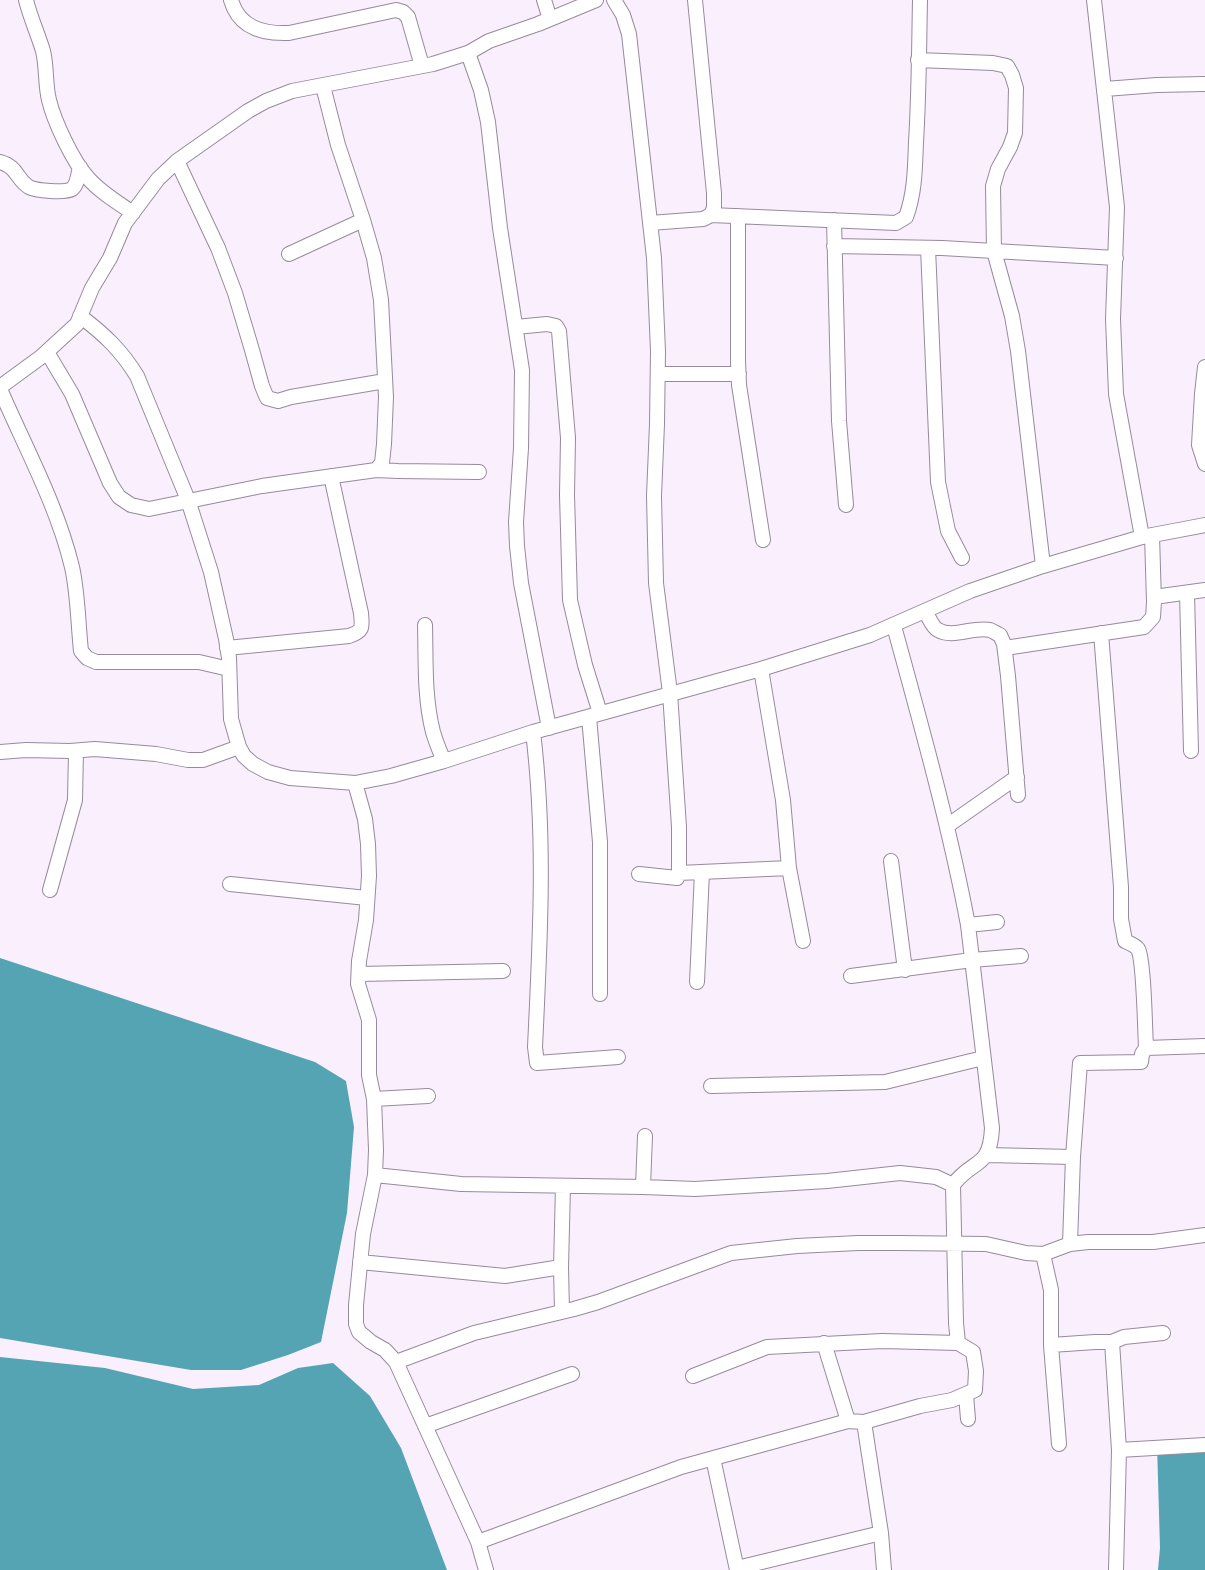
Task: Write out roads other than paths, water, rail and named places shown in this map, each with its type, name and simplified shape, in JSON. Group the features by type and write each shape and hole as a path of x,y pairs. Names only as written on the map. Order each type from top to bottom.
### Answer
{"street":[{"path":"26,0 43,51 49,101 60,130 88,178 108,196 133,213"},
{"path":"231,0 236,13 244,23 255,30 274,33 289,33 396,10 403,12 408,17 422,66"},
{"path":"229,669 199,662 116,663 96,662 87,658 82,650 68,550 0,388 47,352 77,324 92,288 110,258 121,232 153,185 177,161 266,101 292,91 422,66 468,54 489,41 596,0"},
{"path":"614,0 623,16 628,34 654,258 658,374 654,496 656,583 670,693 679,827 679,872 677,878 639,874"},
{"path":"695,0 714,193 714,208 710,216"},
{"path":"650,223 703,219 710,216 896,222 906,217 911,205 914,189 920,0"},
{"path":"1005,648 1144,627 1153,617 1154,597 1147,536 1116,394 1113,319 1117,207 1094,0"},
{"path":"545,2 550,19"},
{"path":"468,54 481,90 488,122 500,228 522,370 521,448 516,522 517,546 521,583 549,728"},
{"path":"918,60 993,63 1007,66 1016,88 1015,133 998,169 993,186 994,251 1012,316 1018,351 1043,566"},
{"path":"1105,89 1205,84"},
{"path":"323,86 338,145 374,258 381,300 385,381 384,444 382,463 376,470"},
{"path":"177,161 218,248 234,293 266,398 278,401 291,397 385,381"},
{"path":"0,162 11,166 30,188 57,191 73,188 77,181 80,167"},
{"path":"738,216 739,374 762,540"},
{"path":"289,254 363,220"},
{"path":"834,220 839,421 846,505"},
{"path":"834,246 928,248 1116,258"},
{"path":"928,248 938,482 948,531 962,558"},
{"path":"80,316 106,336 138,376 188,500 211,572 228,648 231,719 239,747 244,756 253,764 268,772 290,778 355,783 391,776 533,732 761,669 870,635 970,591 1043,566 1147,536 1205,525"},
{"path":"516,327 547,324 556,326 559,331 568,438 567,495 570,600 595,715 600,842 600,994"},
{"path":"47,352 72,394 110,483 120,498 131,505 149,509 262,486 376,470 479,472"},
{"path":"1205,367 1200,445 1205,464"},
{"path":"658,374 739,374"},
{"path":"228,648 348,636 358,633 362,627 361,613 331,476"},
{"path":"1154,597 1205,590"},
{"path":"1187,593 1191,751"},
{"path":"925,611 938,630 948,633 978,629 990,630 1000,635 1005,648 1018,795"},
{"path":"425,625 427,692 434,733 444,761"},
{"path":"894,626 947,826 968,925 992,1128 991,1143 987,1155 960,1176 953,1185 958,1343"},
{"path":"1070,1244 1073,1158 1080,1063 1141,1062 1142,1054 1146,1048 1142,980 1138,950 1133,944 1124,940 1121,918 1121,887 1101,633"},
{"path":"761,669 783,800 789,868 803,941"},
{"path":"533,732 542,846 541,937 535,1047 537,1063 618,1057"},
{"path":"0,752 95,749 156,754 188,760 203,760 239,747"},
{"path":"50,890 72,817 75,800 76,751"},
{"path":"947,826 1016,777"},
{"path":"355,783 365,819 368,844 367,898 358,984 369,1020 369,1076 374,1099 376,1150 375,1175 363,1234 356,1324 359,1332 385,1350 396,1362 478,1542 486,1570"},
{"path":"891,861 905,970"},
{"path":"679,872 789,868"},
{"path":"697,982 702,872"},
{"path":"230,884 367,898"},
{"path":"968,925 997,922"},
{"path":"851,976 972,960 1021,956"},
{"path":"359,974 503,971"},
{"path":"1146,1048 1205,1046"},
{"path":"711,1086 885,1082 983,1058"},
{"path":"374,1099 428,1096"},
{"path":"643,1187 645,1136"},
{"path":"987,1155 1073,1158"},
{"path":"375,1175 462,1184 695,1189 827,1181 900,1173 936,1177 953,1185"},
{"path":"562,1312 561,1267 564,1186"},
{"path":"396,1362 474,1333 598,1302 731,1254 797,1246 858,1243 986,1244 1026,1253 1043,1254 1070,1244 1088,1242 1153,1242 1205,1235"},
{"path":"1043,1254 1051,1290 1051,1345 1059,1444"},
{"path":"360,1262 505,1276 561,1267"},
{"path":"1051,1345 1112,1342 1124,1337 1162,1332"},
{"path":"478,1542 681,1467 848,1421 864,1422 920,1406 952,1400 975,1390 976,1372 973,1352 958,1343 882,1340 767,1347 693,1376"},
{"path":"1112,1342 1119,1450 1116,1570"},
{"path":"824,1343 848,1421"},
{"path":"425,1426 572,1374"},
{"path":"966,1395 968,1419"},
{"path":"864,1422 882,1532 884,1570"},
{"path":"1119,1450 1205,1444"},
{"path":"713,1458 737,1569 882,1532"}],"water":[{"path":"0,958 315,1062 346,1081 354,1127 347,1213 321,1342 241,1370 191,1370 0,1338"},
{"path":"0,1357 105,1368 193,1389 259,1385 298,1368 333,1363 370,1396 401,1448 447,1570 0,1570"},
{"path":"1157,1444 1205,1444 1205,1570 1158,1570 1160,1548"}]}
